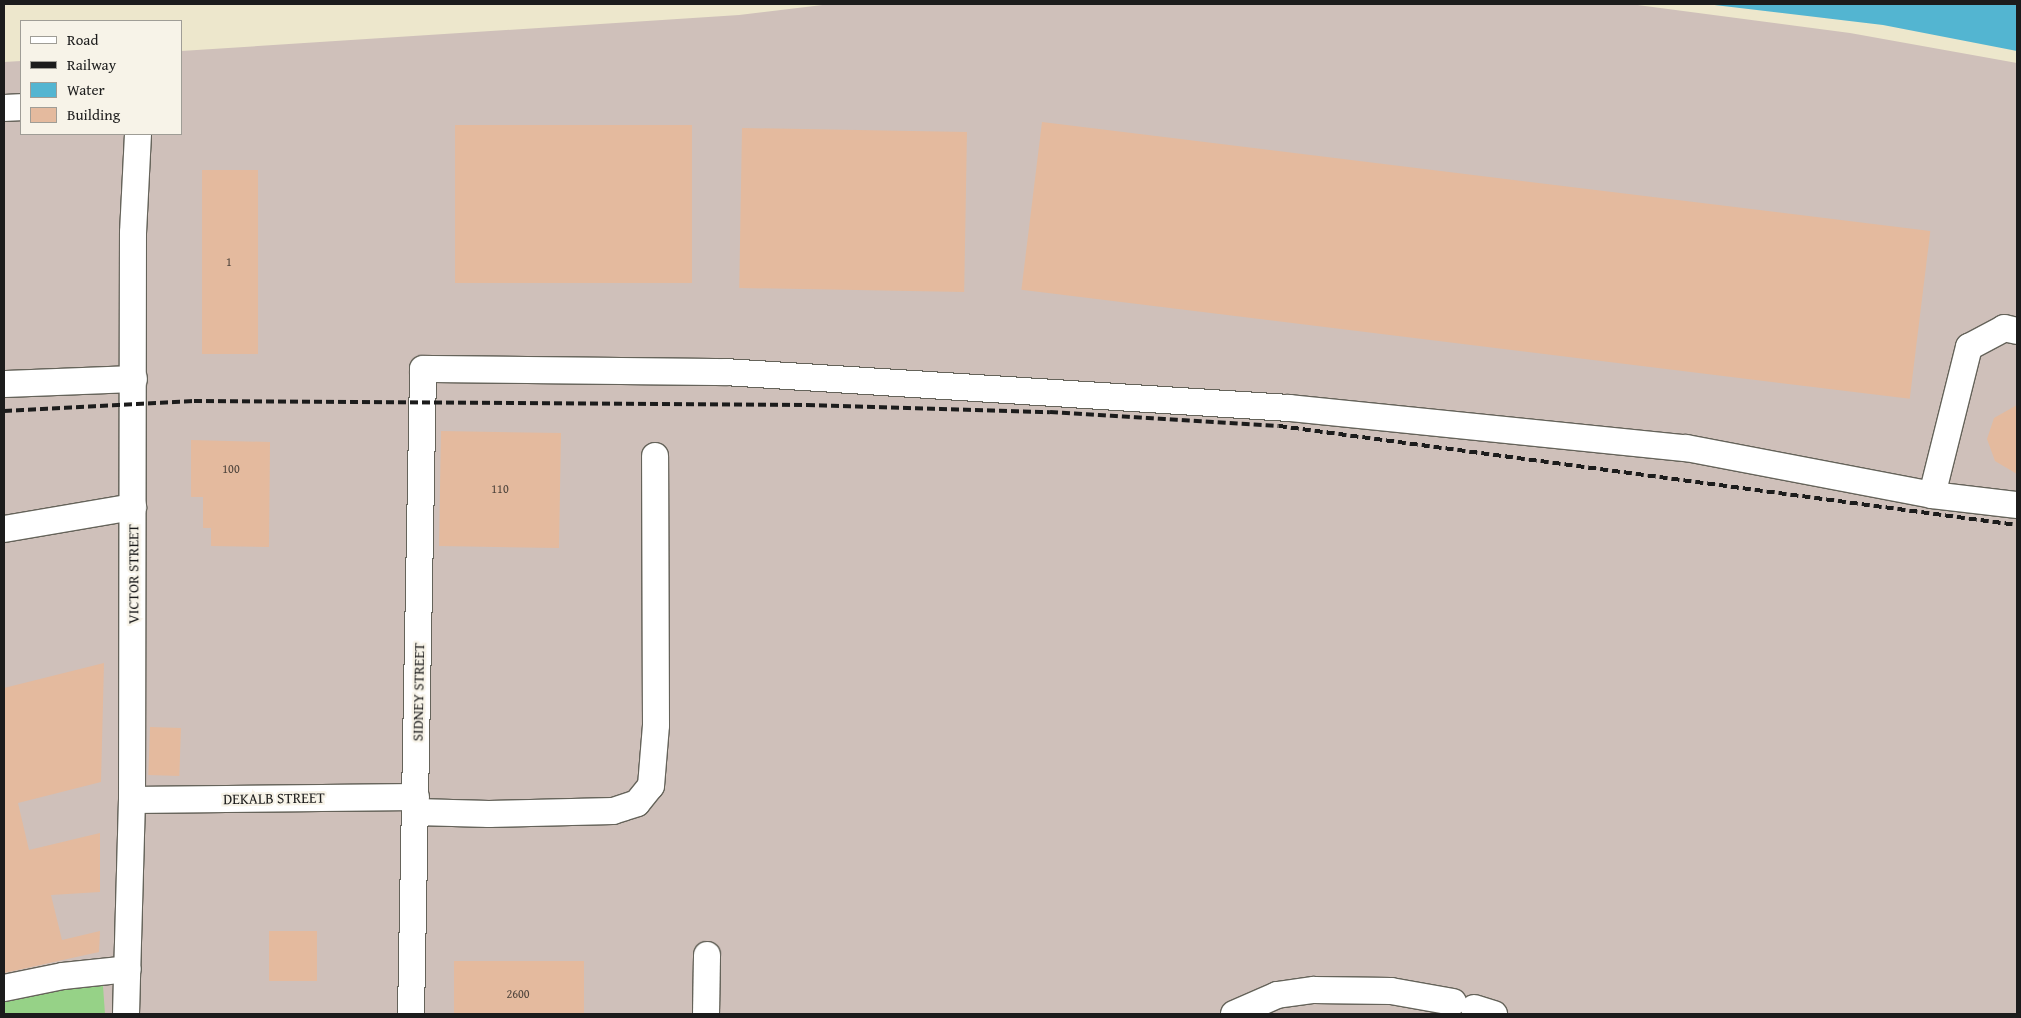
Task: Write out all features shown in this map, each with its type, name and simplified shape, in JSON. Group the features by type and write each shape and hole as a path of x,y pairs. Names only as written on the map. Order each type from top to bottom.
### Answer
{"street":[{"path":"4,108 20,107"},
{"name":"VICTOR STREET","path":"126,1014 132,800 133,233 138,135"},
{"path":"2017,331 2004,328 1968,347 1932,495 2017,505"},
{"name":"SIDNEY STREET","path":"411,1014 423,369 726,372 1289,408 1686,448 1932,495"},
{"path":"4,384 134,378"},
{"name":"DEKALB STREET","path":"132,800 416,804 506,814 613,811 637,803 651,786 656,725 655,456"},
{"path":"4,529 133,507"},
{"path":"706,1014 707,955"},
{"path":"4,988 63,976 128,969"},
{"path":"1234,1014 1276,996 1314,990 1391,991 1474,1008"}],"shaded area":[{"path":"831,4 1630,4 1850,33 2017,63 2017,1014 4,1014 4,62 20,61 20,135 182,135 182,51 739,15"}],"green space":[{"path":"102,972 105,1014 4,1014 4,995"}],"water":[{"path":"1706,4 2017,4 2017,51 1883,25"}],"building":[{"path":"1042,122 1930,231 1910,399 1021,290"},
{"path":"455,125 692,125 692,283 455,283"},
{"path":"742,128 967,132 964,292 739,288"},
{"path":"202,170 258,170 258,354 202,354"},
{"path":"2017,405 2017,474 1995,461 1987,439 1994,418"},
{"path":"441,431 561,433 559,548 439,546"},
{"path":"191,440 270,442 269,547 211,546 211,528 203,528 203,497 191,497"},
{"path":"104,663 101,782 18,803 29,850 100,833 100,892 51,895 62,940 100,931 99,952 4,973 4,688"},
{"path":"150,727 181,728 179,776 148,775"},
{"path":"269,931 317,931 317,981 269,981"},
{"path":"454,961 584,961 584,1014 454,1014"}],"railway":[{"path":"4,411 194,401 807,405 1050,412 1279,426 2017,525"}]}
